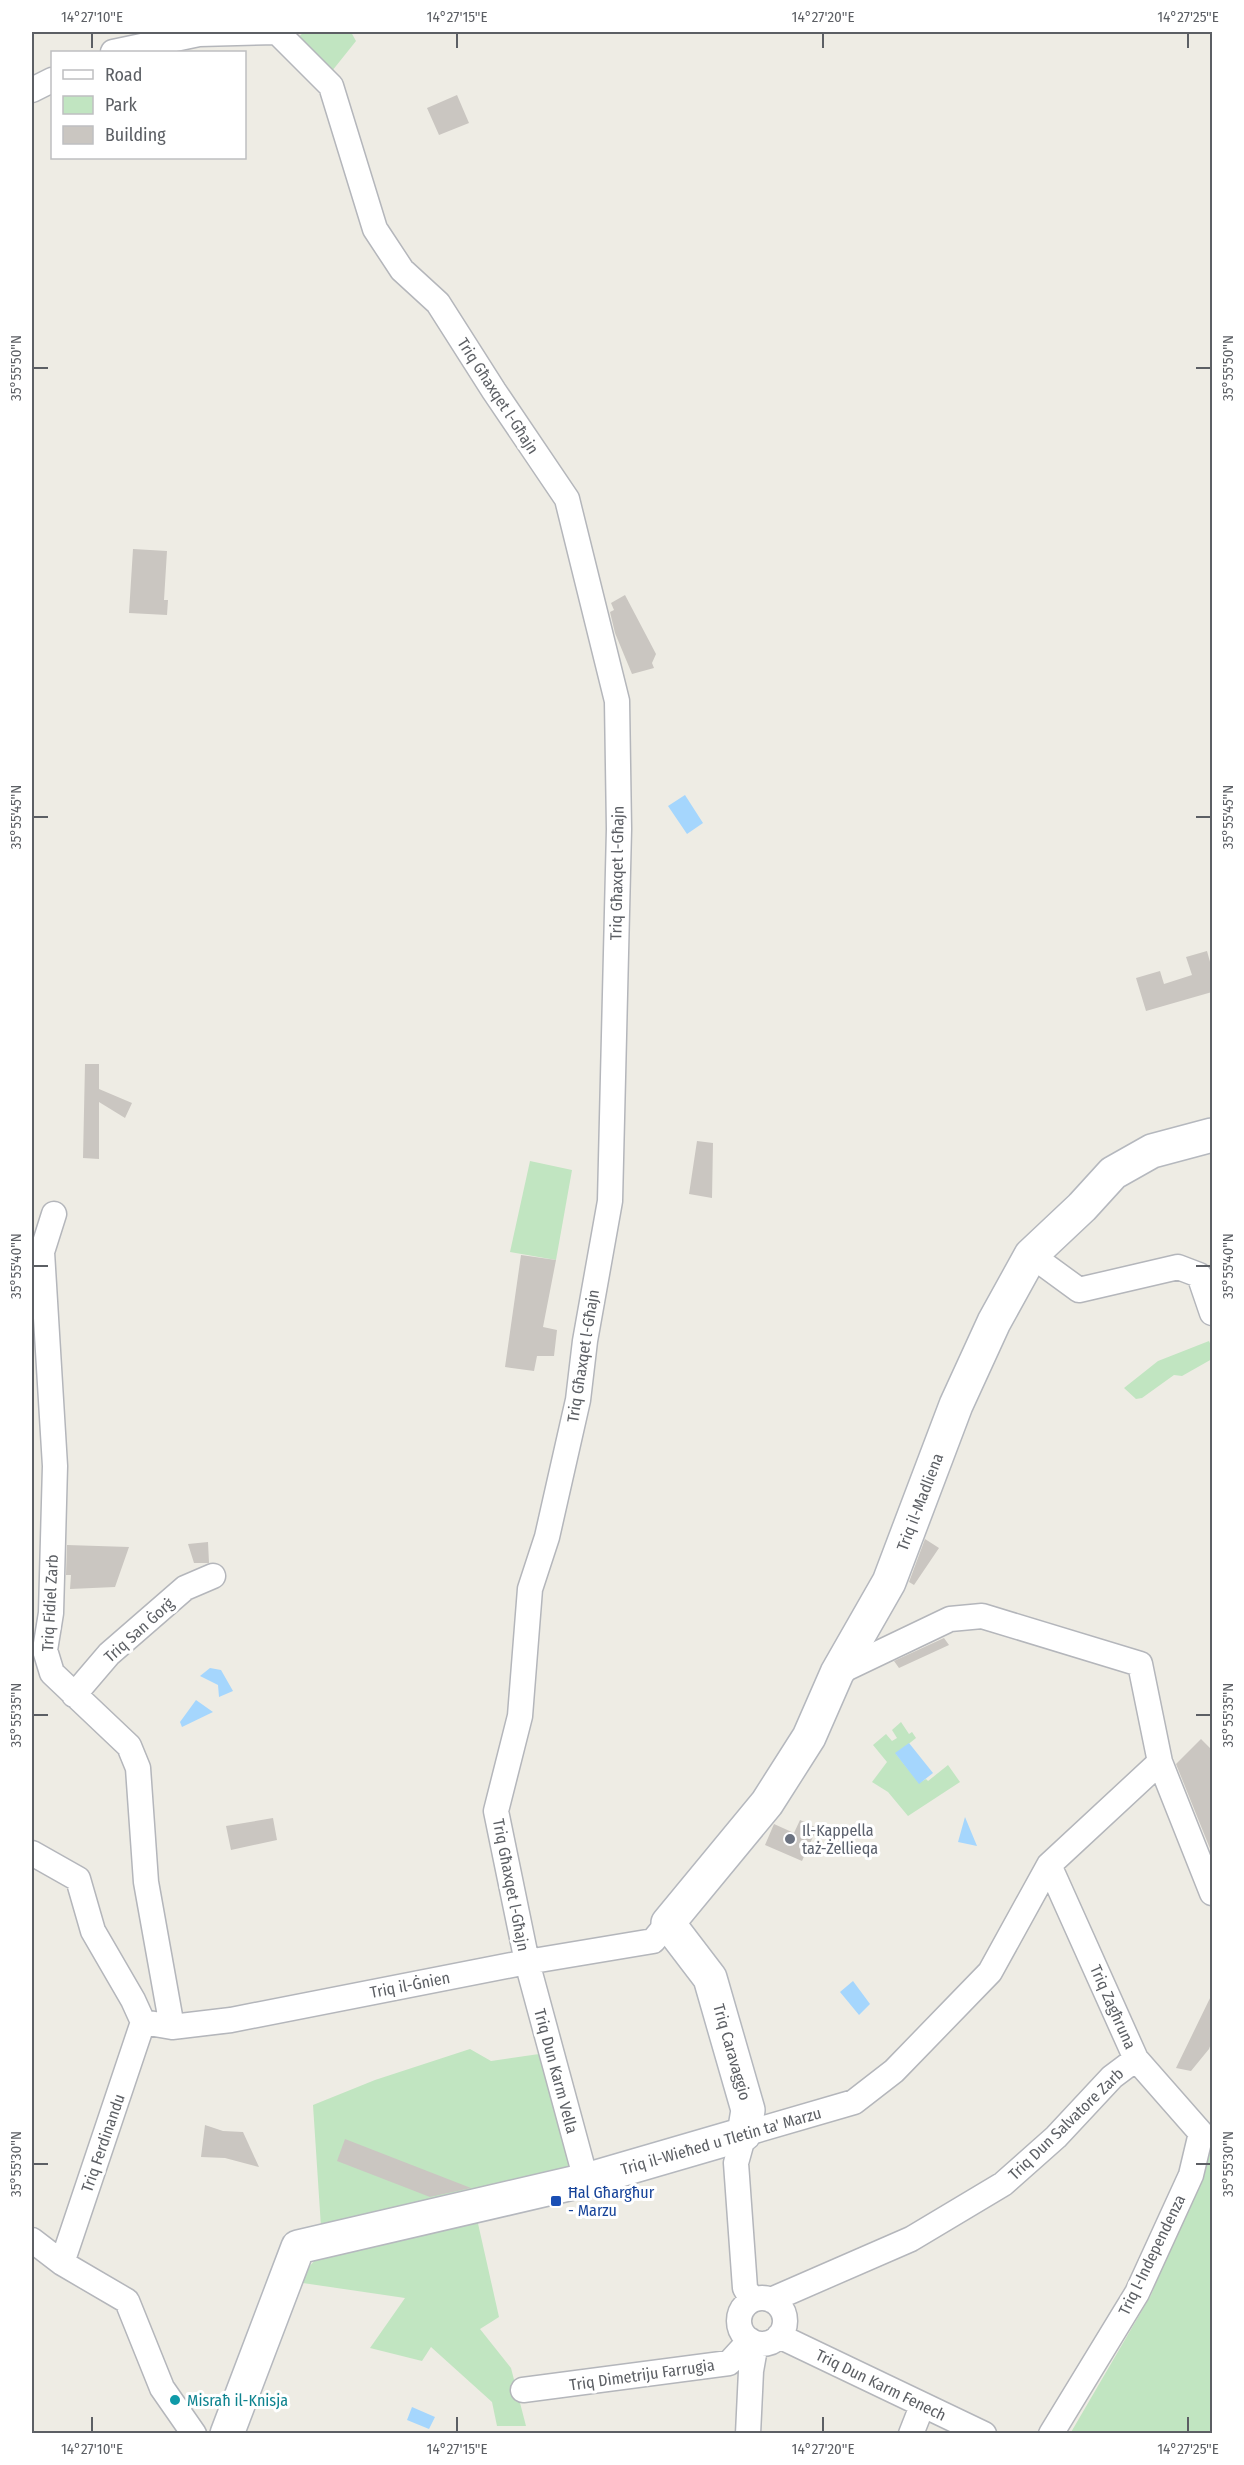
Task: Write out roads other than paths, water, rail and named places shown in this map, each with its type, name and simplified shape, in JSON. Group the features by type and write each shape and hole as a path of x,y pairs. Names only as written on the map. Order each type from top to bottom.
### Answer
{"street":[{"name":"Triq Għaxqet l-Għajn","path":"118,51 199,34 277,32 331,86 375,229 402,270 438,303 494,392 567,499 617,701 619,829 610,1201 585,1341 578,1400 547,1537 530,1589 520,1716 496,1811 527,1962"},
{"path":"32,90 51,80"},
{"name":"Triq il-Madliena","path":"668,1923 767,1803 809,1737 837,1673 889,1582 956,1405 994,1322 1031,1255 1082,1207 1113,1173 1152,1151 1212,1134"},
{"name":"Triq Fidiel Zarb","path":"54,1214 42,1251 55,1466 51,1614 45,1650 52,1673 129,1746 138,1768 146,1882 172,2028"},
{"path":"1031,1255 1079,1290 1178,1267 1198,1275 1212,1313"},
{"name":"Triq San Ġorġ","path":"74,1695 109,1654 185,1588 213,1576"},
{"path":"837,1673 950,1619 982,1616 1140,1664 1160,1762 1212,1893"},
{"name":"Triq il-Wieħed u Tletin ta' Marzu","path":"227,2433 298,2247 586,2180 854,2102 894,2071 990,1972 1049,1865 1160,1762"},
{"path":"32,1853 78,1879 93,1931 134,2000 143,2022"},
{"name":"Triq Zagħruna","path":"1049,1865 1136,2059 1201,2133"},
{"name":"Triq il-Ġnien","path":"143,2022 172,2028 231,2020 527,1962 653,1941 668,1923"},
{"name":"Triq Caravaggio","path":"668,1923 710,1978 748,2110 736,2163 745,2288 762,2300"},
{"name":"Triq Dun Karm Vella","path":"527,1962 586,2180"},
{"name":"Triq Ferdinandu","path":"62,2264 143,2022"},
{"name":"Triq Dun Salvatore Zarb","path":"762,2300 911,2239 1003,2184 1056,2137 1112,2077 1136,2059"},
{"name":"Triq l-Independenza","path":"1051,2433 1137,2292 1191,2175 1201,2133"},
{"path":"32,2240 62,2264 127,2301 162,2388 194,2433"},
{"path":"762,2300 777,2304 784,2316 783,2330 762,2339 741,2330 740,2316 742,2309 762,2300"},
{"path":"748,2433 751,2371 762,2339"},
{"name":"Triq Dimetriju Farrugia","path":"523,2390 729,2363 762,2339"},
{"name":"Triq Dun Karm Fenech","path":"762,2339 984,2433"},
{"path":"911,2433 922,2406"}],"water":[{"path":"685,795 703,823 687,834 668,806"},
{"path":"210,1668 221,1670 233,1691 219,1697 218,1685 200,1676"},
{"path":"196,1700 213,1712 182,1727 180,1722"},
{"path":"909,1743 933,1773 919,1784 895,1753"},
{"path":"965,1817 977,1846 958,1842"},
{"path":"853,1981 870,2004 859,2015 840,1992"},
{"path":"412,2407 435,2417 429,2429 407,2420"}],"place":[{"name":"Il-Kappella taż-Żellieqa","path":"790,1839"},
{"name":"Ħal Għargħur - Marzu","path":"556,2201"},
{"name":"Misraħ il-Knisja","path":"175,2400"}]}
